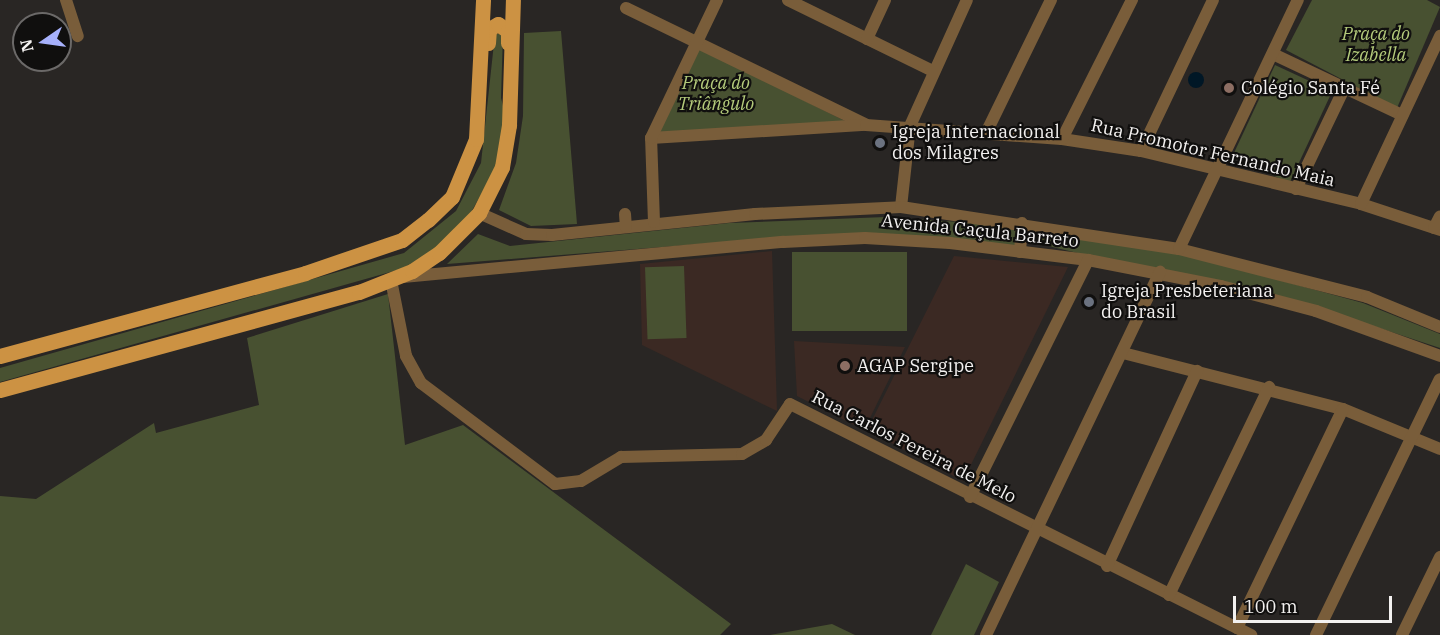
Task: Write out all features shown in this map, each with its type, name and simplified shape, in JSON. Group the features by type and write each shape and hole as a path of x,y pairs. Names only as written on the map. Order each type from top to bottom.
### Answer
{"main road":[{"path":"480,105 483,0"},
{"path":"0,390 393,279 439,253 479,213 502,167 510,97 513,0"},
{"path":"0,357 305,273 402,240 452,197 476,140 489,29 498,24 508,32 510,97"}],"street":[{"path":"66,0 78,36"},
{"path":"654,222 651,138 717,0"},
{"path":"867,39 885,0"},
{"path":"901,207 910,126 933,71 968,0"},
{"path":"987,131 1051,0"},
{"path":"1062,139 1132,0"},
{"path":"1141,151 1213,0"},
{"path":"1179,249 1219,171 1298,0"},
{"path":"796,2 933,71"},
{"path":"626,8 866,125"},
{"path":"1361,204 1440,36"},
{"path":"1273,54 1402,115"},
{"path":"1296,189 1344,89"},
{"name":"Rua Promotor Fernando Maia","path":"651,138 866,125 987,131 1062,139 1141,151 1361,204 1437,229"},
{"name":"Avenida Caçula Barreto","path":"479,213 526,234 626,220 654,222 901,207 1022,223 1179,249 1367,297 1440,327"},
{"path":"1437,229 1440,216"},
{"path":"1020,252 1022,223"},
{"name":"Avenida Caçula Barreto","path":"393,279 853,238 1020,252 1160,272 1316,311 1440,356"},
{"path":"970,496 1088,260"},
{"path":"986,635 1160,272"},
{"name":"Rua Carlos Pereira de Melo","path":"393,279 406,356 421,383 555,484 581,481 621,457 741,454 766,440 790,404 1037,531 1251,635"},
{"path":"1123,353 1269,387 1343,409 1440,449"},
{"path":"1107,566 1197,370"},
{"path":"1316,635 1440,379"},
{"path":"1169,595 1269,387"},
{"path":"1237,628 1343,409"},
{"path":"1402,635 1440,557"}],"shaded area":[{"path":"772,251 777,411 642,345 640,264"},
{"path":"954,256 1068,267 963,481 867,430"},
{"name":"AGAP Sergipe","path":"794,341 905,347 864,430 797,396"}],"green space":[{"name":"Praça do Izabella","path":"1312,0 1427,0 1440,7 1397,108 1286,50"},
{"path":"561,31 577,224 531,226 499,210 516,163 523,116 524,33"},
{"path":"495,34 503,34 501,98 507,121 499,162 469,216 431,253 401,269 0,382 0,368 404,253 456,211 481,163"},
{"name":"Praça do Triângulo","path":"698,47 847,122 658,133"},
{"path":"1275,65 1332,92 1289,183 1232,157"},
{"path":"886,217 1017,226 1016,246 726,242 447,264 478,234 510,246 729,223"},
{"path":"1039,230 1166,249 1363,303 1440,334 1440,348 1349,318 1040,244"},
{"path":"792,252 907,252 907,331 792,331"},
{"path":"684,266 687,338 648,339 645,267"},
{"path":"388,294 405,445 463,425 731,624 720,635 0,635 0,496 36,499 154,423 156,433 259,405 247,338"},
{"path":"966,564 999,582 974,635 931,635"},
{"path":"832,624 855,635 770,635"}],"water":[{"path":"1196,72 1204,80 1196,88 1188,80"}],"place":[{"name":"Colégio Santa Fé","path":"1229,88"},
{"name":"Igreja Internacional dos Milagres","path":"880,143"},
{"name":"Igreja Presbeteriana do Brasil","path":"1089,302"},
{"name":"AGAP Sergipe","path":"845,366"}]}
